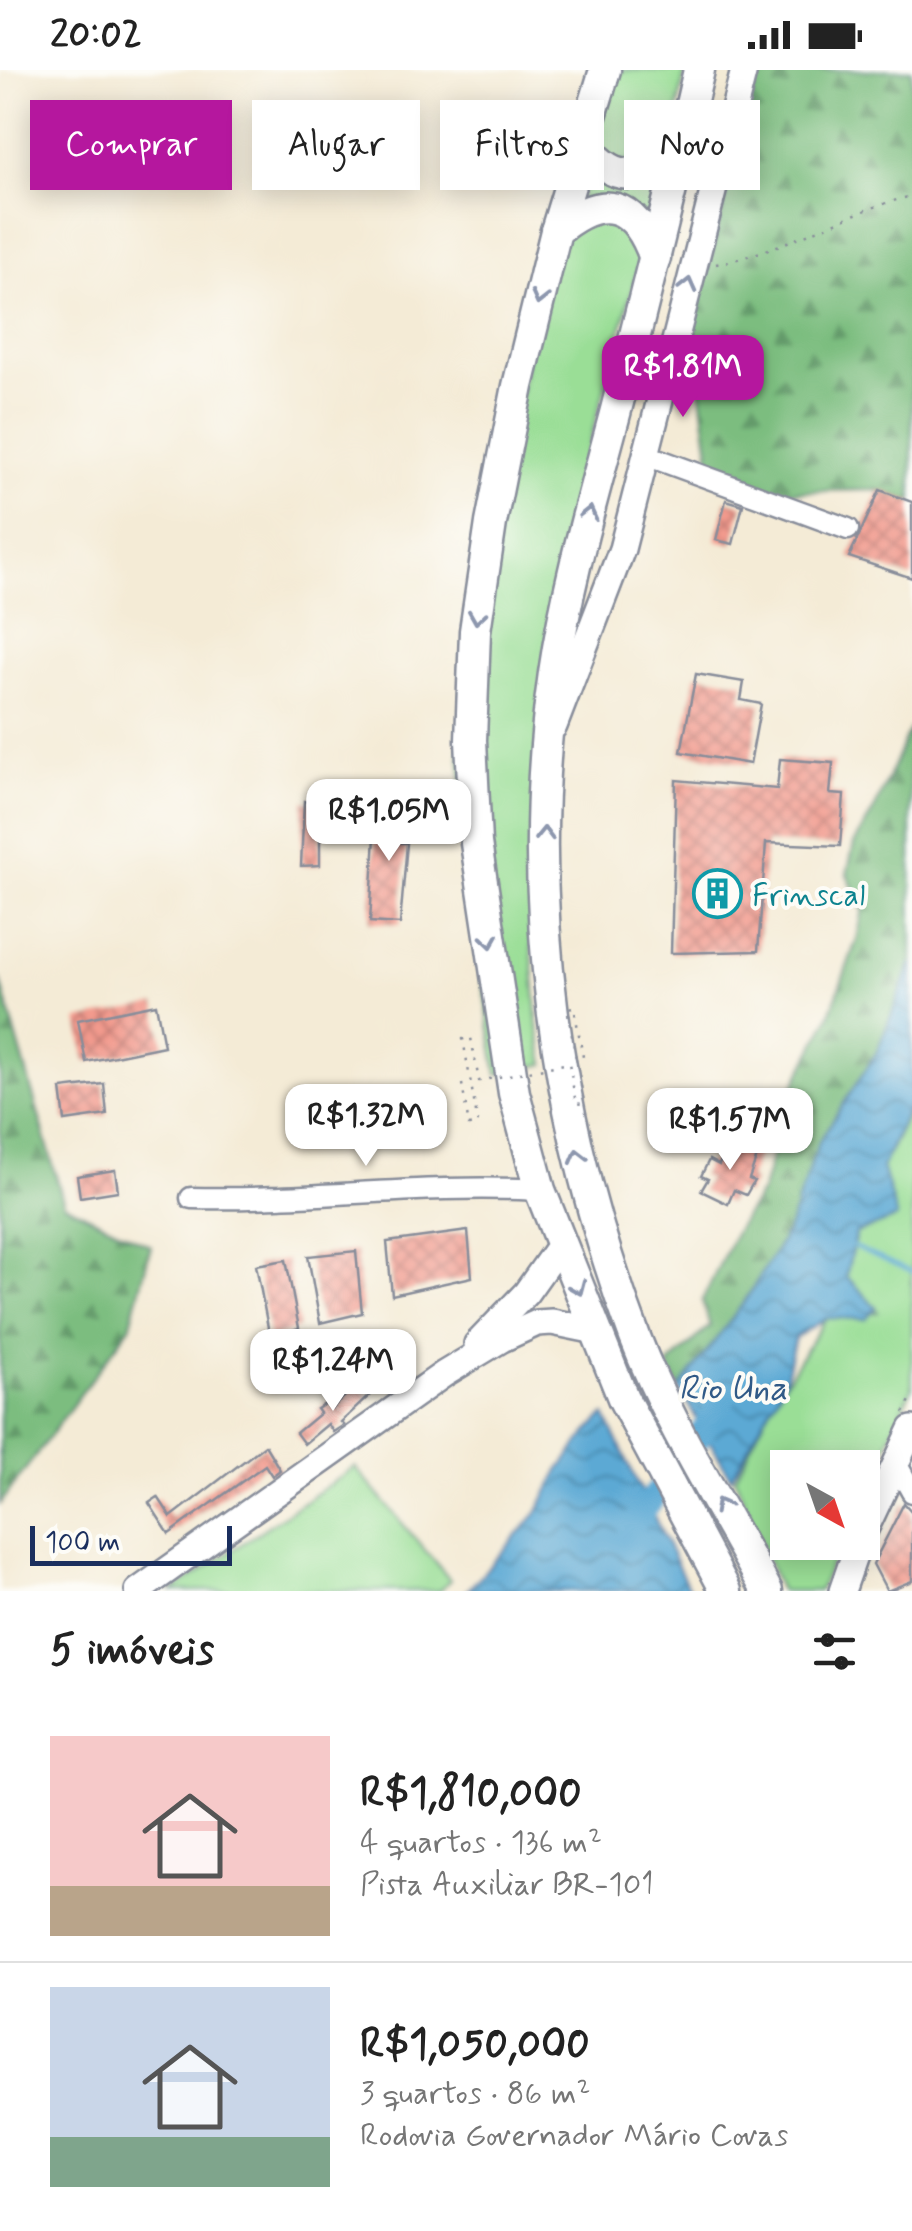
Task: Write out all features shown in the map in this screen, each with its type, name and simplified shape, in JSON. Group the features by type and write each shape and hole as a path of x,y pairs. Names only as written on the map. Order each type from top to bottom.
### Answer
{"highway":[{"path":"595,100 605,70"},
{"path":"692,100 699,70"},
{"path":"568,190 518,386 475,630 471,740 476,843 514,1093 540,1190 623,1398 726,1591"},
{"path":"671,190 562,628 547,745 544,939 572,1133 630,1322 654,1381 767,1591"},
{"path":"556,231 591,209 603,205 615,208 640,226 655,258"}],"main road":[{"path":"547,745 612,580 744,70"},
{"path":"444,1374 526,1293 560,1244"},
{"path":"138,1591 444,1374 518,1330 537,1323 571,1324 596,1331"},
{"path":"880,1498 912,1429"},
{"path":"842,1591 853,1560"}],"street":[{"path":"646,454 848,529"},
{"path":"191,1198 272,1200 467,1188 540,1190"},
{"path":"896,1463 912,1492"}],"path":[{"path":"693,268 768,251 873,206 912,196"},
{"path":"462,1084 470,1126 478,1124 463,1040 471,1038 479,1080 569,1063 576,1104 584,1103 566,1008 574,1007 584,1057"}],"green space":[{"path":"595,70 686,70 679,100 624,100 624,164 604,163 604,100 593,100"},
{"path":"759,70 912,70 912,502 879,490 769,492 711,467 692,328 728,190 760,190 760,100 751,100"},
{"path":"624,161 624,190 659,190 646,242 581,201 583,190 604,190 604,164"},
{"path":"603,204 644,247 564,535 530,928 545,1064 497,1074 480,966 459,751 549,226"},
{"path":"910,728 912,963 877,1052 819,1142 788,1232 745,1301 679,1389 668,1365 710,1326 702,1301 736,1230 762,1190 787,1100 829,1017 857,939 863,909 847,874 854,844 874,810"},
{"path":"0,978 64,1204 151,1246 130,1327 0,1504"},
{"path":"912,1106 912,1388 880,1459 880,1450 770,1450 770,1560 834,1560 818,1591 780,1591 735,1478 775,1398 826,1318 878,1312 846,1276 856,1233 896,1218 882,1167"},
{"path":"355,1467 450,1580 438,1591 172,1591"}],"water":[{"name":"Rio Una","path":"912,963 912,1099 882,1167 897,1218 856,1233 846,1276 876,1307 866,1319 826,1318 795,1338 784,1383 731,1478 679,1389 745,1301 787,1232 819,1142 877,1052"},
{"path":"605,1415 690,1591 467,1591 537,1513 559,1471"}],"building":[{"path":"880,490 912,502 912,578 849,557"},
{"path":"726,500 743,505 733,544 716,540"},
{"path":"696,674 744,682 741,700 761,704 750,764 681,752"},
{"name":"Frinscal","path":"780,759 833,763 830,794 844,795 840,846 766,843 758,951 671,953 676,780 777,789"},
{"path":"304,801 320,804 320,865 301,866"},
{"path":"377,802 406,803 401,843 407,843 400,924 370,922"},
{"path":"156,1004 164,1046 86,1062 78,1020"},
{"path":"104,1084 107,1115 65,1121 61,1089"},
{"path":"729,1140 758,1154 749,1179 754,1181 746,1195 734,1190 728,1204 701,1191 708,1179 701,1176 709,1160 719,1165"},
{"path":"115,1170 118,1191 80,1197 77,1176"},
{"path":"468,1231 472,1277 392,1295 387,1242"},
{"path":"356,1251 362,1313 320,1323 308,1256"},
{"path":"286,1260 299,1328 270,1338 256,1265"},
{"path":"358,1384 369,1396 341,1422 344,1425 333,1432 328,1424 304,1444 296,1433 320,1413 317,1409 328,1402 332,1408"},
{"path":"265,1445 280,1470 272,1476 265,1465 169,1534 149,1503 158,1497 171,1517"},
{"path":"904,1503 912,1512 912,1581 887,1591 873,1564 880,1560 880,1550"}],"waterway":[{"path":"852,1246 912,1272"},
{"name":"Rio Una","path":"630,1529 722,1405"}],"place":[{"name":"Frinscal","path":"717,894"}]}
